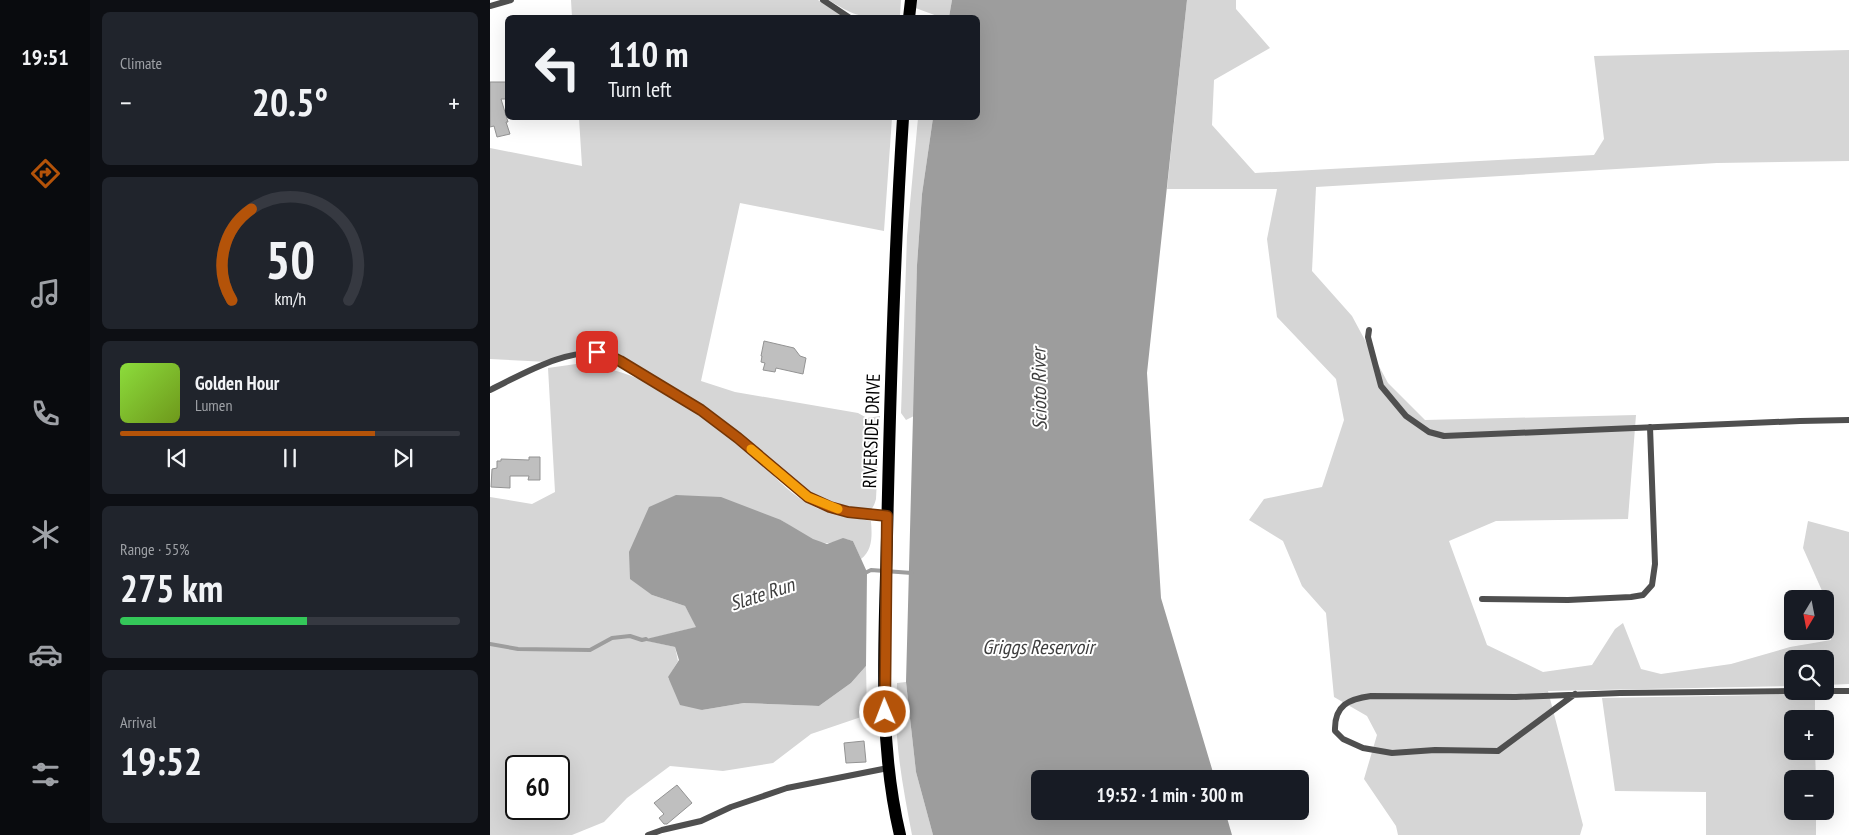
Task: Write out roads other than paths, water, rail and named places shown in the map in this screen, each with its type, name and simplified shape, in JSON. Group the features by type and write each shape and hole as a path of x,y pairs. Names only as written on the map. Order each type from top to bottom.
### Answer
{"main road":[{"path":"909,15 911,0"},
{"name":"RIVERSIDE DRIVE","path":"900,835 888,768 884,677 895,257 903,120"}],"lane":[{"path":"490,6 511,0"},
{"path":"823,0 846,15"},
{"path":"1369,330 1368,337 1381,386 1406,416 1429,432 1444,436 1849,420"},
{"path":"490,390 533,368 583,352 597,352 608,355 701,410 738,438 808,497 830,507 848,512 887,516"},
{"path":"1482,599 1568,600 1643,595 1652,585 1655,564 1650,427"},
{"path":"1575,694 1498,751 1435,750 1392,753 1363,748 1343,739 1335,731 1334,719 1340,709 1355,698 1371,696 1516,697 1575,694 1784,691"},
{"path":"1834,691 1849,691"},
{"path":"648,835 701,821 731,807 787,788 888,768"}],"water":[{"name":"Griggs Reservoir","path":"952,0 1187,0 1147,373 1161,598 1212,770 1031,770 1031,820 1228,820 1232,835 933,835 916,772 906,682 917,265 922,194 933,120 980,120 980,15 949,15"},
{"path":"676,495 721,497 781,520 813,539 827,544 843,538 853,541 867,572 866,666 851,683 819,706 744,703 702,710 680,705 668,677 679,660 675,647 642,640 696,627 685,606 652,595 630,579 629,552 649,507"}],"waterway":[{"name":"Slate Run","path":"863,574 871,570 912,573"},
{"name":"Slate Run","path":"490,644 518,649 590,650 612,638 630,636 642,640 646,639"}],"water label":[{"name":"Scioto River","path":"1039,389"}]}
